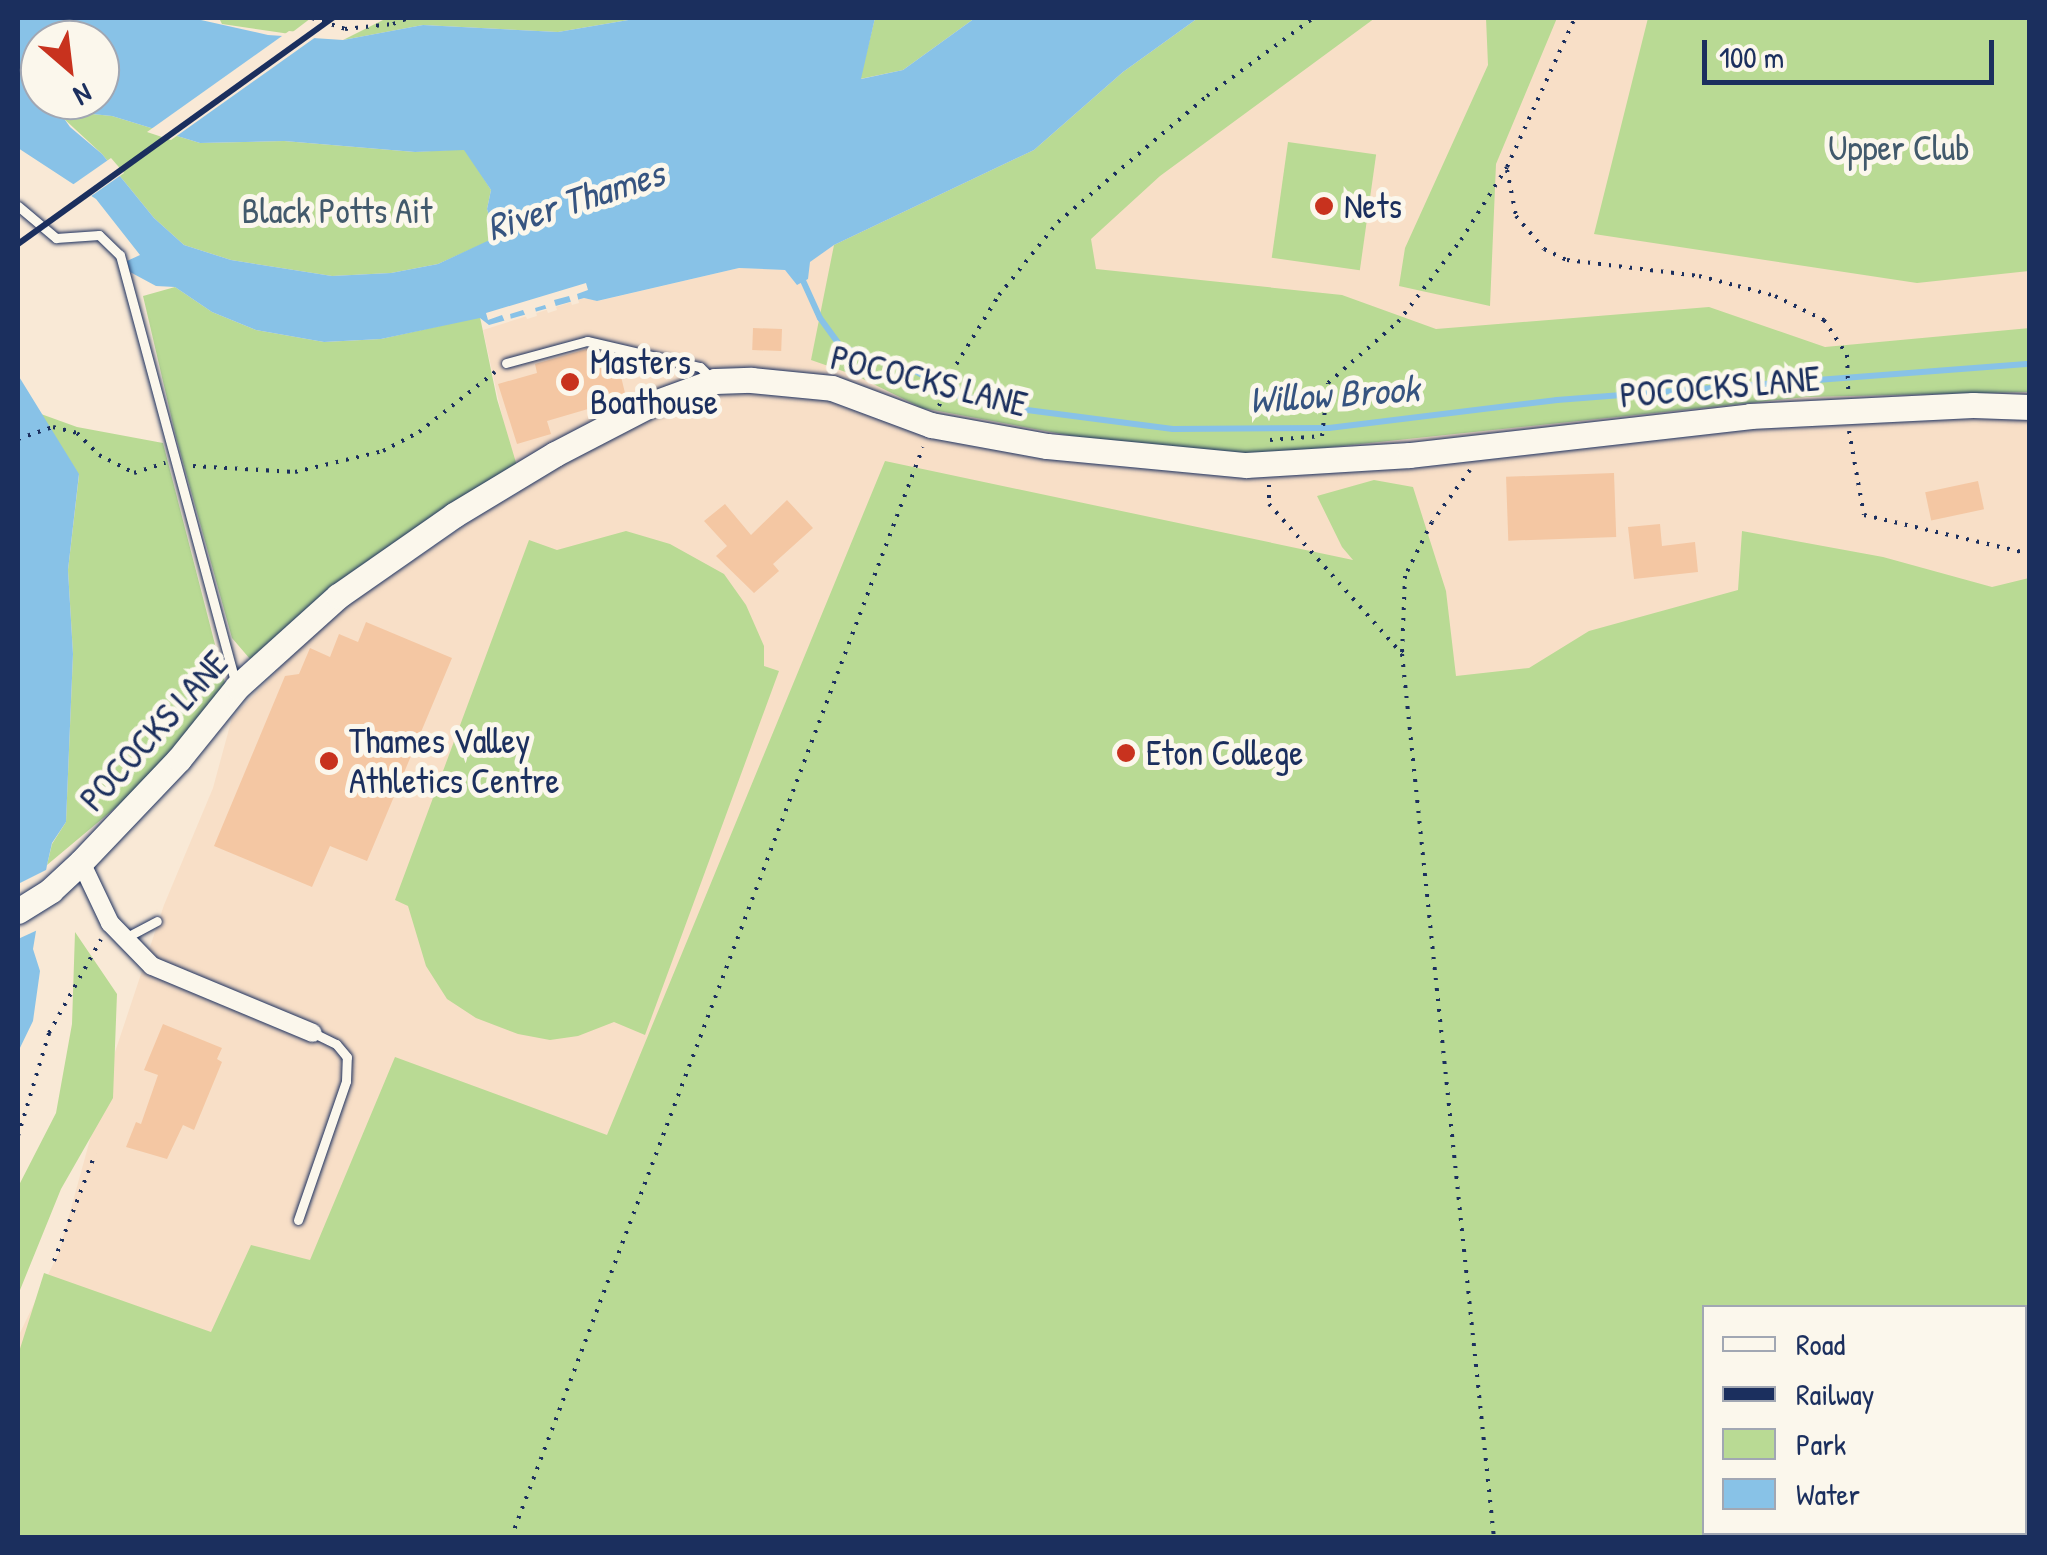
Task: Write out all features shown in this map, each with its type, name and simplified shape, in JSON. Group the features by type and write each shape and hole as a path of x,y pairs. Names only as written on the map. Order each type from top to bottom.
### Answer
{"main road":[{"name":"POCOCKS LANE","path":"18,911 51,890 81,862 179,759 237,686 338,596 454,515 555,454 649,405 715,382 750,380 832,388 932,425 1047,446 1270,464 1410,454 1750,416 1973,405 2030,407"}],"street":[{"path":"81,862 110,923 152,966 313,1033"}],"lane":[{"path":"18,206 56,238 100,234 120,255 237,686"},
{"path":"506,363 587,340 700,367 715,382"},
{"path":"126,938 157,920"},
{"path":"298,1220 346,1081 347,1057 336,1044 313,1033"}],"path":[{"path":"312,18 344,29 392,24 409,18"},
{"path":"941,398 951,372 999,295 1058,222 1206,96 1313,18"},
{"path":"1322,436 1328,383 1398,322 1461,240 1507,167 1575,18"},
{"path":"1507,167 1516,216 1544,249 1567,260 1699,276 1775,296 1824,320 1847,356 1848,383"},
{"path":"18,439 52,427 76,433 99,455 134,472 176,460 194,466 295,472 383,451 419,432 506,363"},
{"path":"511,1538 932,425"},
{"path":"1848,435 1864,514 2030,554"},
{"path":"1270,464 1269,504 1402,654"},
{"path":"1474,467 1460,478 1441,507 1405,576 1402,654 1494,1538"},
{"path":"18,1136 49,1033 110,923"},
{"path":"54,1261 95,1154"}],"shaded area":[{"name":"Eton College","path":"1198,18 2029,18 2029,1537 18,1537 18,1337 59,1252 110,1067 164,905 213,788 232,718 326,620 492,507 519,493 483,330 584,298 598,301 739,268 785,270 797,284 808,279 809,262 834,245 1034,150"}],"green space":[{"path":"219,18 311,18 290,34 222,24"},
{"path":"387,18 640,18 558,32 423,25 343,40"},
{"path":"875,18 975,18 903,70 860,79"},
{"path":"1198,18 1375,18 1160,176 1091,239 1096,269 1342,295 1436,329 1709,307 1825,347 2030,328 2029,392 1806,397 1256,455 1078,437 922,408 857,376 811,360 834,245 1034,150 1123,72"},
{"path":"1486,18 1557,18 1496,164 1490,306 1399,286 1405,248 1488,65"},
{"name":"Upper Club","path":"1648,18 2029,18 2029,271 1917,283 1594,234"},
{"name":"Black Potts Ait","path":"120,118 200,143 284,141 415,152 465,149 491,190 487,209 496,238 438,264 391,273 332,276 231,260 184,245 154,218 102,154 65,120"},
{"name":"Nets","path":"1288,142 1376,154 1360,270 1272,258"},
{"path":"175,287 212,312 256,330 324,342 381,339 480,317 497,399 517,466 250,659 232,638 176,437 143,296"},
{"path":"41,414 77,427 163,443 226,687 133,793 47,865 52,844 66,822 73,654 68,570 79,475"},
{"path":"885,461 1353,560 1342,547 1317,496 1374,480 1413,487 1446,591 1456,676 1529,668 1589,631 1738,590 1742,531 1883,557 1992,587 2029,578 2029,1537 18,1537 18,1355 44,1273 211,1332 251,1245 310,1260 395,1057 607,1135"},
{"path":"626,531 670,544 724,574 746,605 764,646 764,666 779,671 645,1035 614,1022 578,1036 550,1040 518,1034 476,1018 447,999 426,966 408,906 395,900 529,540 557,550"},
{"path":"75,932 117,994 113,1098 61,1189 18,1295 18,1187 56,1113 72,1024"}],"water":[{"name":"River Thames","path":"18,18 192,18 268,35 343,40 423,25 558,32 640,18 875,18 861,79 903,70 975,18 1198,18 1123,72 1034,150 834,245 810,262 808,279 797,285 785,270 739,268 597,301 584,298 489,325 480,318 381,339 324,342 256,330 212,312 175,287 156,286 130,272 127,261 140,255 96,199 18,148","holes":["20,20 120,20 120,118 200,143 284,141 415,152 464,150 491,190 487,209 496,237 438,264 391,273 332,276 231,260 184,245 154,218 102,154 65,120 20,120"]},
{"path":"18,375 79,474 68,570 73,654 66,822 52,843 47,865 33,949 40,971 33,1021 18,1052"}],"pier":[{"path":"289,31 320,34 171,140 147,132"},
{"path":"111,158 124,173 87,199 68,188"},
{"path":"586,283 588,290 577,294 579,303 572,305 569,296 554,300 557,310 548,313 545,305 535,308 537,316 527,319 523,310 510,314 511,320 505,322 502,315 488,320 486,313"},
{"path":"52,867 42,928 18,939 18,884"}],"building":[{"path":"753,328 782,329 781,351 752,350"},
{"path":"587,349 592,358 616,356 625,393 603,398 605,404 547,421 551,434 517,444 498,384 537,373 535,364"},
{"path":"1614,473 1616,537 1508,541 1506,477"},
{"path":"1978,481 1984,509 1931,521 1925,492"},
{"path":"787,500 813,528 773,564 779,571 754,593 716,556 727,546 704,521 725,504 751,535"},
{"path":"1660,524 1662,546 1695,542 1698,572 1634,579 1628,527"},
{"name":"Thames Valley Athletics Centre","path":"366,622 452,658 367,861 330,846 312,887 214,846 285,676 299,674 310,648 330,657 339,634 358,642"},
{"path":"163,1024 222,1048 217,1059 222,1062 194,1130 183,1125 167,1159 126,1147 136,1122 141,1124 158,1075 144,1070"}],"waterway":[{"name":"Willow Brook","path":"800,274 820,318 841,347 915,371 959,396 1027,410 1173,429 1329,428 1557,400 2030,364"}],"railway":[{"path":"18,244 332,18"}],"place":[{"name":"Nets","path":"1324,206"},
{"name":"Masters Boathouse","path":"570,382"},
{"name":"Eton College","path":"1126,753"},
{"name":"Thames Valley Athletics Centre","path":"329,761"}]}
